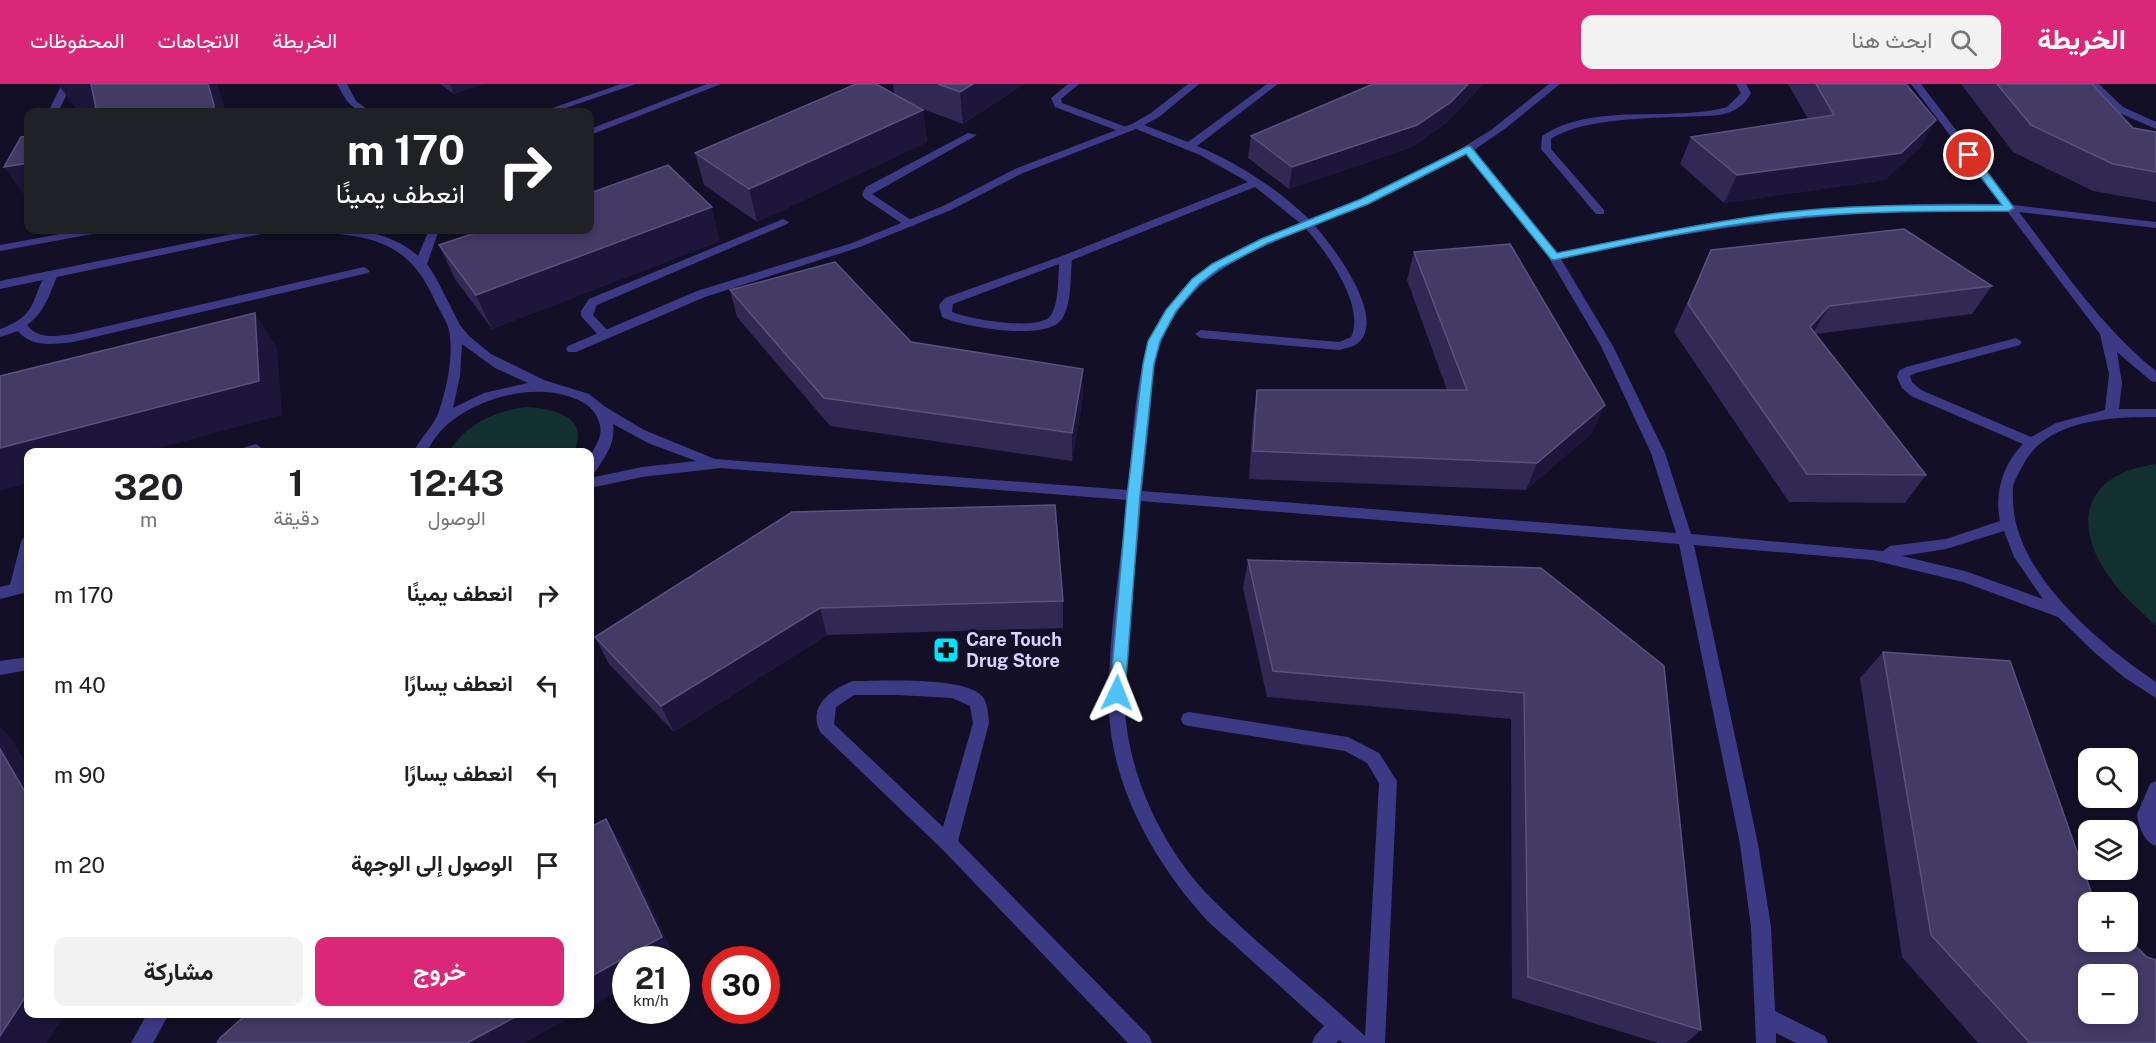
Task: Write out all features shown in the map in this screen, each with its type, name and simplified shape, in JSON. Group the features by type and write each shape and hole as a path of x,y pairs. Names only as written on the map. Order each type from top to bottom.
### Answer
{"street":[{"path":"55,108 67,84"},
{"path":"342,84 350,108"},
{"path":"558,108 631,84"},
{"path":"594,130 716,84"},
{"path":"1074,84 1056,98 1058,105 1191,145 1214,156 1255,183 1308,225 1335,256 1356,296 1360,334 1357,340 1339,346 1201,334"},
{"path":"572,348 710,290 856,245 947,208 1019,171 1131,128 1155,115 1194,84"},
{"path":"1191,145 1273,84"},
{"path":"1358,1043 1205,905 1174,866 1151,827 1133,788 1122,749 1117,702 1117,675 1133,496 1148,364 1154,341 1164,320 1195,282 1216,266 1239,252 1394,188 1468,149 1495,132 1555,84"},
{"path":"1600,212 1546,149 1546,138 1550,133 1564,126 1601,121 1720,112 1739,104 1744,98 1746,93 1742,84"},
{"path":"1916,84 2102,328 2124,352 2156,378"},
{"path":"2094,84 2119,109 2156,126"},
{"path":"909,224 869,198 867,194 870,189 972,135"},
{"path":"1468,149 1554,257 1607,346 1658,453 1686,540 1749,844 1761,927 1766,1043"},
{"path":"1066,258 1058,315 1050,324 1033,328 957,320 946,314 945,305 949,302 1255,183"},
{"path":"1554,257 1668,232 1779,216 1891,208 2009,208 2087,215 2156,225"},
{"path":"605,334 587,316 587,311 593,302 783,222"},
{"path":"0,248 76,234"},
{"path":"0,285 247,234"},
{"path":"350,234 379,239 395,246 421,264 455,329 495,362 552,388"},
{"path":"421,264 432,234"},
{"path":"21,325 24,332 31,337 43,340 73,338 364,271"},
{"path":"0,333 21,325 37,311 51,276"},
{"path":"2102,328 2116,372 2116,393 2111,413"},
{"path":"442,422 456,373 455,329"},
{"path":"2016,342 1911,370 1904,374 1904,379 1907,386 1916,393 2031,442"},
{"path":"423,448 435,429 461,409 490,396 530,387 552,388 573,391 589,399 625,426 653,441 686,454 721,463 1872,554 1911,551 1946,544 2008,524"},
{"path":"594,464 607,441 608,424 601,409"},
{"path":"2156,413 2111,413 2065,423 2031,442 2013,464 2004,491 2008,524 2018,551 2036,581 2061,612 2098,647 2156,691"},
{"path":"594,482 642,472 721,463"},
{"path":"1872,554 1965,577 2061,612"},
{"path":"0,593 23,587"},
{"path":"0,668 24,665"},
{"path":"948,843 981,723 980,711 975,700 953,690 853,688 839,693 828,702 824,714 826,727 948,843 1142,1043"},
{"path":"1189,719 1348,744 1373,758 1382,768 1388,781 1389,793 1375,1043"},
{"path":"2156,789 2145,812 2147,824 2156,838"},
{"path":"1766,1017 1818,1043"},
{"path":"141,1043 157,1018"},
{"path":"1322,1043 1339,1026"}],"green space":[{"path":"525,407 547,410 567,417 574,423 577,431 578,441 575,448 452,448 472,427 502,412"},
{"path":"2156,464 2156,626 2116,586 2092,545 2088,526 2090,508 2097,493 2111,480 2130,470"}],"building":[{"path":"91,84 208,84 214,105 214,108 96,108"},
{"path":"856,84 876,84 923,110 749,189 695,153"},
{"path":"938,84 973,84 960,92"},
{"path":"1373,84 1468,84 1451,102 1417,125 1292,167 1251,136"},
{"path":"1816,84 1906,84 1936,120 1901,153 1737,175 1691,137 1834,115"},
{"path":"1997,84 2092,84 2133,128 2156,132 2156,172 2113,164 2031,125"},
{"path":"21,137 24,137 24,164 4,167"},
{"path":"668,165 712,207 476,295 439,245 472,234 594,234 594,192"},
{"path":"1904,229 1992,286 1829,306 1810,327 1926,475 1807,474 1688,304 1711,250"},
{"path":"1510,244 1605,405 1537,463 1253,451 1257,390 1467,390 1414,252"},
{"path":"835,262 911,342 1083,369 1072,433 824,398 730,290"},
{"path":"255,313 259,381 0,448 0,376"},
{"path":"1055,505 1063,601 820,608 661,706 595,637 792,512"},
{"path":"1248,560 1541,568 1664,666 1701,1030 1528,977 1524,693 1273,671"},
{"path":"1883,652 2010,661 2078,855 2078,880 2087,880 2091,892 2078,892 2078,952 2138,952 2138,948 2147,957 2156,960 2156,1043 2030,1043 1931,935"},
{"path":"0,749 24,790 24,999 0,1036"},
{"path":"606,819 662,937 646,946 612,946 612,965 594,975 594,825"},
{"path":"242,1018 514,1018 467,1043 217,1043"}],"place":[{"name":"Care Touch Drug Store","path":"946,650"}],"route":[{"path":"1117,693 1133,496 1148,364 1154,341 1164,320 1195,282 1216,266 1264,241 1365,202 1468,149 1554,257 1668,232 1779,216 1891,208 2009,208 1969,155"}]}
